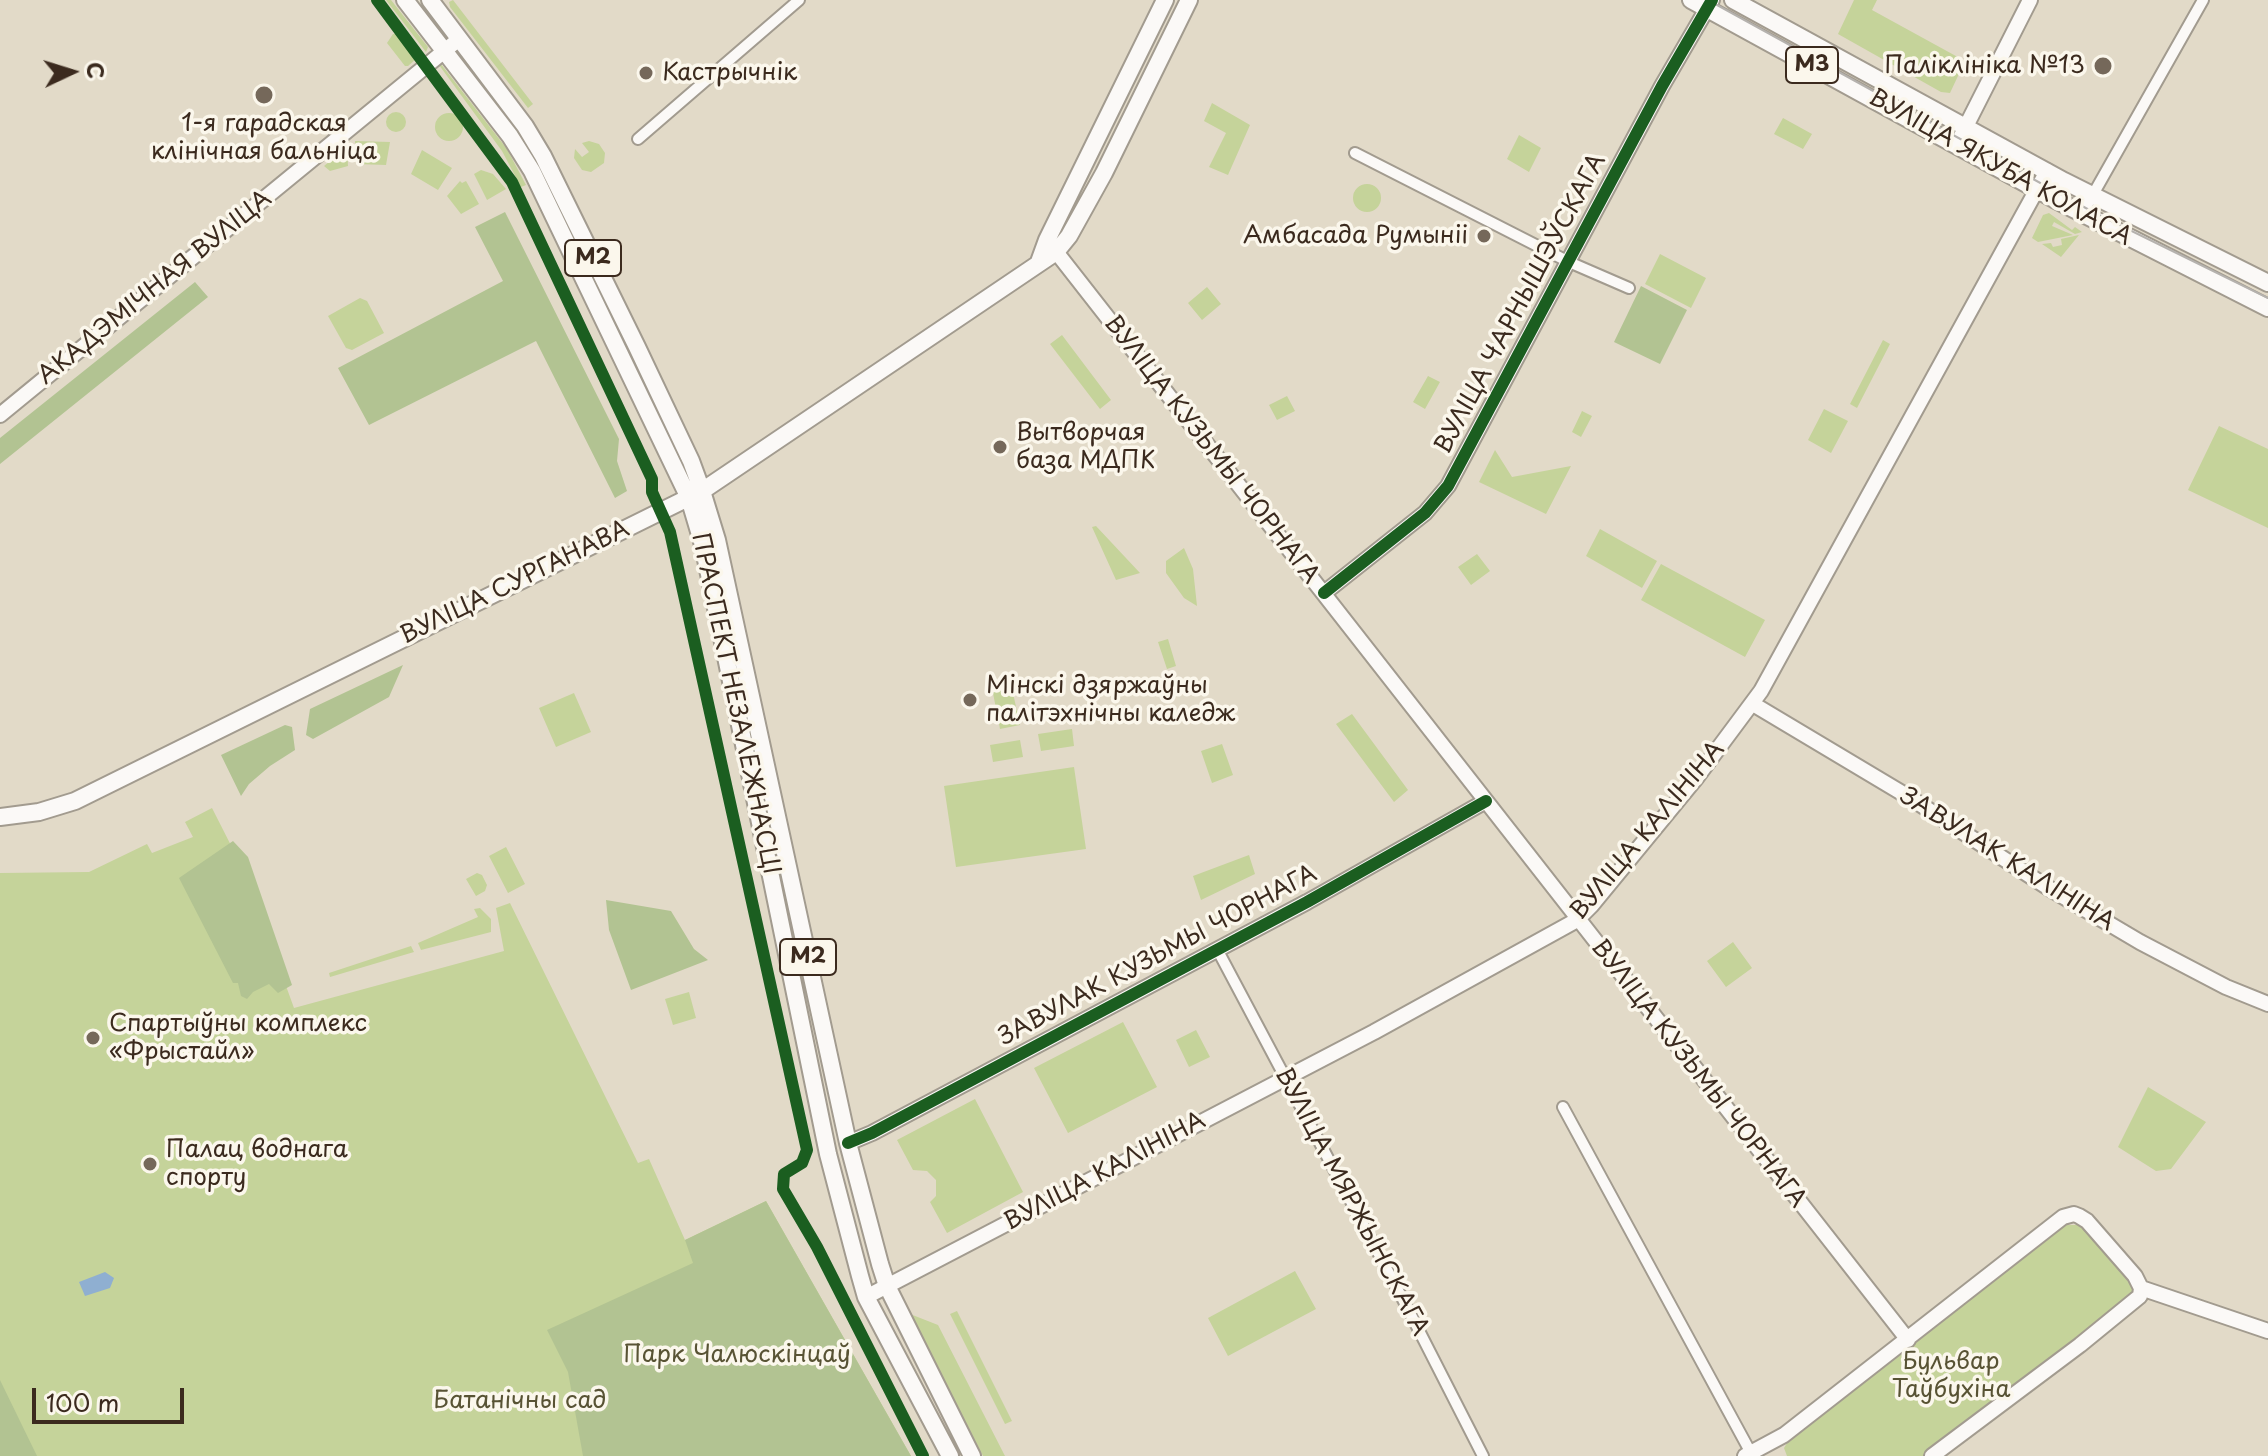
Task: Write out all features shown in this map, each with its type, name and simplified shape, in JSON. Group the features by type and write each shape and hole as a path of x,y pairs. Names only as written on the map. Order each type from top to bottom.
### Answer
{"main road":[{"name":"ПРАСПЕКТ НЕЗАЛЕЖНАСЦІ","path":"405,0 510,136 532,171 717,540 848,1143 887,1286 972,1456"},
{"name":"ПРАСПЕКТ НЕЗАЛЕЖНАСЦІ","path":"430,0 525,126 543,156 691,461 703,545 828,1154 866,1297 950,1456"},
{"path":"1051,246 1165,0"},
{"name":"ВУЛІЦА СУРГАНАВА","path":"0,817 39,812 75,801 696,494 813,419 1039,262 1051,246 1069,236 1111,159 1189,0"},
{"name":"ВУЛІЦА ЯКУБА КОЛАСА","path":"1733,0 2092,195 2268,283"},
{"path":"1957,144 2030,0"},
{"name":"ВУЛІЦА ЯКУБА КОЛАСА","path":"1703,3 2037,190 2268,308"},
{"name":"ВУЛІЦА ЧАРНЫШЭЎСКАГА","path":"1324,593 1425,513 1448,486 1569,262 1703,3"},
{"name":"АКАДЭМІЧНАЯ ВУЛІЦА","path":"0,415 459,39"},
{"name":"ВУЛІЦА КАЛІНІНА","path":"866,1297 1285,1078 1577,920 1697,777 1753,704 2047,171"},
{"name":"ВУЛІЦА КУЗЬМЫ ЧОРНАГА","path":"1051,246 1908,1340"},
{"name":"ЗАВУЛАК КАЛІНІНА","path":"1753,704 2140,942 2226,987 2268,1004"},
{"name":"ЗАВУЛАК КУЗЬМЫ ЧОРНАГА","path":"848,1143 854,1143 1217,949 1486,801"},
{"path":"1748,1455 1774,1449 1784,1435 2067,1215 2076,1215 2087,1221 2135,1276 2141,1288 2138,1299 1932,1456"},
{"path":"2141,1288 2268,1331"}],"street":[{"path":"638,139 799,0"},
{"path":"2082,214 2203,0"},
{"path":"1355,153 1569,262 1629,288"},
{"name":"ВУЛІЦА МЯРЖЫНСКАГА","path":"1217,949 1483,1456"},
{"path":"1563,1107 1748,1455"}],"green space":[{"path":"386,0 391,0 428,47 426,52"},
{"path":"453,0 533,104 528,108 450,7 449,2"},
{"path":"1854,0 1877,0 1872,10 1965,61 1950,93 1941,92 1838,34"},
{"path":"393,34 397,34 416,59 408,66 387,43"},
{"path":"441,64 507,149 526,185 521,187 502,151"},
{"path":"1212,103 1250,125 1228,175 1209,167 1226,133 1204,121"},
{"path":"396,112 403,115 406,122 403,129 396,132 389,129 386,122 389,115"},
{"path":"449,113 459,117 463,127 459,137 449,141 439,137 435,127 439,117"},
{"path":"1783,118 1812,134 1803,149 1774,134"},
{"path":"1519,135 1541,148 1529,172 1507,159"},
{"path":"355,141 390,142 386,165 356,164"},
{"path":"589,141 599,144 605,153 604,163 591,172 582,170 574,158 575,149 582,157 589,152 582,143"},
{"path":"347,147 348,166 330,171 324,166"},
{"path":"422,150 452,168 438,190 411,174"},
{"path":"481,170 493,174 506,189 487,200 474,174"},
{"path":"460,181 466,181 479,204 461,214 447,196"},
{"path":"1367,184 1377,188 1381,198 1377,208 1367,212 1357,208 1353,198 1357,188"},
{"path":"505,212 619,439 617,461 627,491 615,498 536,341 369,425 338,368 503,281 475,227"},
{"path":"2049,213 2072,230 2075,227 2082,232 2075,234 2054,222 2052,226 2073,235 2038,242 2032,238 2043,215"},
{"path":"2079,235 2061,257 2042,244 2051,243 2053,247 2062,245 2061,239"},
{"path":"1660,254 1706,278 1691,308 1645,284"},
{"path":"195,282 208,297 0,464 0,438"},
{"path":"1641,286 1687,310 1660,364 1614,342"},
{"path":"1207,287 1221,304 1202,320 1188,303"},
{"path":"360,298 367,301 384,333 352,350 346,348 328,316"},
{"path":"1062,335 1111,400 1100,409 1050,344"},
{"path":"1883,340 1890,344 1857,408 1850,404"},
{"path":"1428,376 1440,382 1425,409 1413,402"},
{"path":"1287,396 1295,411 1277,420 1269,405"},
{"path":"1824,409 1848,421 1831,453 1808,440"},
{"path":"1582,411 1592,416 1581,437 1572,432"},
{"path":"2219,426 2268,449 2268,528 2188,490"},
{"path":"1495,450 1512,477 1571,466 1546,514 1479,482"},
{"path":"1096,526 1140,573 1116,580 1092,527"},
{"path":"1600,529 1657,561 1642,588 1586,556"},
{"path":"1184,548 1193,569 1197,606 1184,598 1166,573 1166,561"},
{"path":"1477,554 1490,571 1471,585 1458,567"},
{"path":"1661,564 1765,620 1745,657 1641,600"},
{"path":"1168,639 1176,666 1167,669 1158,642"},
{"path":"403,665 389,697 313,739 306,735 310,709"},
{"path":"1011,684 1020,725 1000,729 992,688"},
{"path":"574,693 591,732 556,747 539,708"},
{"path":"1352,714 1408,790 1394,802 1336,724"},
{"path":"285,725 292,727 295,750 270,766 249,784 241,796 221,755"},
{"path":"1072,729 1074,746 1041,751 1038,734"},
{"path":"1020,740 1023,757 993,762 990,745"},
{"path":"1222,744 1233,775 1212,783 1201,751"},
{"path":"1074,767 1086,849 956,867 944,786"},
{"name":"Батанічны сад","path":"212,808 245,873 294,1008 504,951 496,908 510,903 638,1163 649,1159 685,1240 766,1201 911,1456 0,1456 0,873 89,872 147,844 152,853 193,837 185,822"},
{"path":"233,841 248,857 292,985 278,993 269,984 253,992 247,999 241,996 238,983 233,983 179,878"},
{"path":"506,847 525,884 508,893 489,856"},
{"path":"1249,855 1255,874 1201,900 1193,876"},
{"path":"477,873 482,875 487,885 485,891 476,896 466,879"},
{"path":"606,900 671,911 694,949 708,960 631,990 609,930"},
{"path":"480,908 491,919 491,932 421,950 418,943 478,917 474,909"},
{"path":"1733,942 1752,968 1726,987 1707,961"},
{"path":"411,946 414,952 330,977 329,973"},
{"path":"689,992 696,1018 673,1025 665,999"},
{"path":"1123,1022 1157,1087 1068,1133 1034,1068"},
{"path":"1196,1030 1210,1057 1189,1067 1176,1040"},
{"path":"2148,1087 2206,1122 2171,1169 2156,1171 2118,1147"},
{"path":"975,1099 1023,1192 947,1233 930,1202 936,1196 936,1180 927,1171 913,1170 897,1140"},
{"name":"Парк Чалюскінцаў","path":"766,1201 911,1456 583,1456 568,1372 547,1330 693,1263 685,1240"},
{"name":"Бульвар Таўбухіна","path":"2066,1225 2081,1225 2134,1288 2131,1299 1925,1456 1787,1456 1784,1448 1787,1443"},
{"path":"1295,1271 1316,1309 1228,1356 1208,1318"},
{"path":"957,1311 1012,1421 1005,1424 950,1314"},
{"path":"910,1314 938,1325 1005,1456 983,1456"},
{"path":"0,1380 37,1456 0,1456"}],"water":[{"path":"105,1272 114,1278 110,1288 85,1296 79,1282"}],"tram line":[{"path":"1708,0 2093,212 2268,298"}],"cycle path":[{"path":"377,0 512,182 652,479 652,492 670,532 807,1150 802,1163 784,1174 783,1189 817,1247 923,1456"},
{"path":"1324,593 1425,513 1448,486 1662,86 1712,0"},
{"path":"848,1143 1307,902 1486,801"}],"place":[{"name":"Паліклініка №13","path":"2103,66"},
{"name":"Кастрычнік","path":"646,73"},
{"name":"1-я гарадская клінічная бальніца","path":"264,95"},
{"name":"Амбасада Румыніі","path":"1484,236"},
{"name":"Вытворчая база МДПК","path":"1000,447"},
{"name":"Мінскі дзяржаўны палітэхнічны каледж","path":"970,700"},
{"name":"Спартыўны комплекс «Фрыстайл»","path":"93,1038"},
{"name":"Палац воднага спорту","path":"150,1164"}]}
